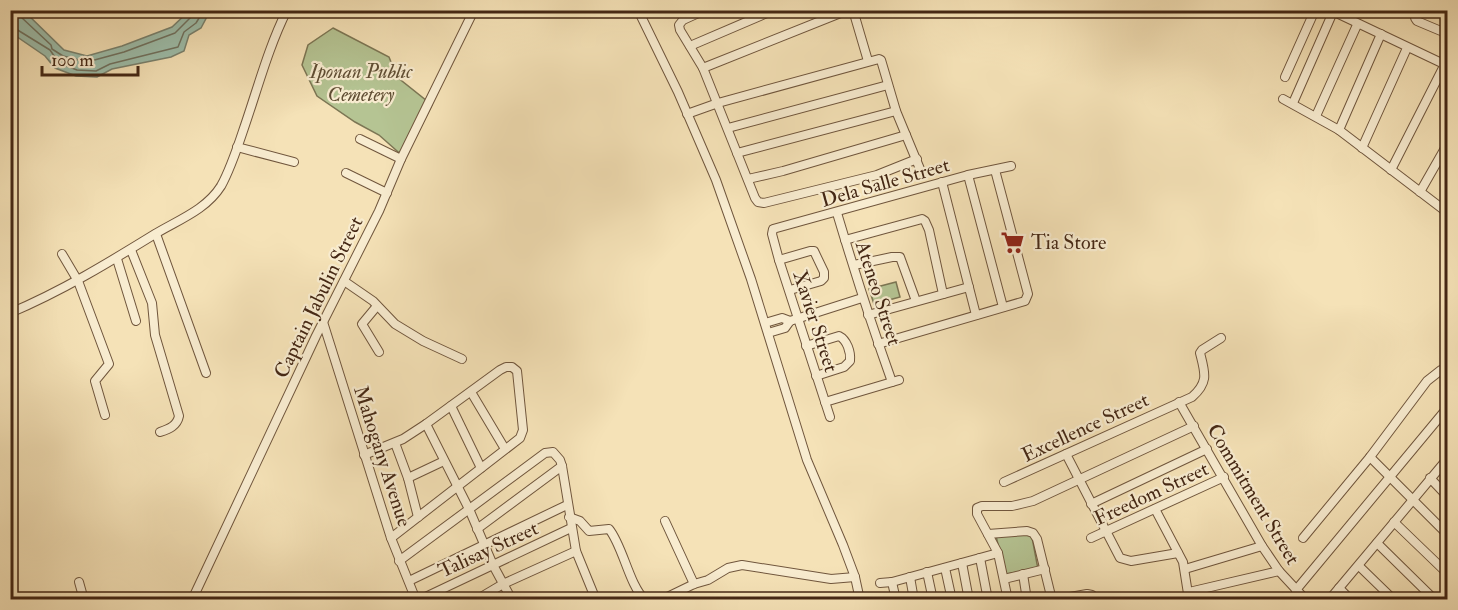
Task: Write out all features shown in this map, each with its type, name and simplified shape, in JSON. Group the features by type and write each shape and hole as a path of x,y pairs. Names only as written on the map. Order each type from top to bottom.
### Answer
{"street":[{"path":"10,313 78,281 117,259 201,207 213,196 222,184 237,147 287,10"},
{"name":"Captain Jabulin Street","path":"192,600 474,10"},
{"path":"638,10 716,180 765,323 807,460 855,577 860,600"},
{"path":"705,10 683,20 679,25 681,33 703,68 758,202 877,175 916,159"},
{"path":"690,46 774,10"},
{"path":"703,68 848,10"},
{"path":"854,10 868,61"},
{"path":"1285,77 1315,10"},
{"path":"1293,103 1331,11 1407,48 1447,63 1391,170"},
{"path":"1418,13 1415,18 1417,21 1448,34"},
{"path":"1316,116 1357,25"},
{"path":"1339,130 1381,34"},
{"path":"1362,148 1407,48"},
{"path":"687,114 875,58 881,60 896,111 920,169"},
{"path":"728,128 888,85"},
{"path":"1283,99 1339,130 1445,211 1448,201"},
{"path":"737,153 896,111"},
{"path":"748,179 906,135"},
{"path":"360,139 401,159"},
{"path":"1420,192 1448,143"},
{"path":"237,147 294,162"},
{"name":"Dela Salle Street","path":"772,234 773,229 968,175 1011,166"},
{"path":"878,344 1025,301 1028,294 995,170"},
{"path":"346,173 387,193"},
{"path":"968,175 1003,307"},
{"path":"942,182 976,315"},
{"name":"Ateneo Street","path":"825,402 895,381 878,344 862,298 837,213"},
{"path":"845,240 922,219 929,230 943,294"},
{"path":"156,234 206,373"},
{"name":"Xavier Street","path":"772,234 790,290 793,320 806,346 830,417"},
{"path":"131,250 152,303 155,335 179,416 178,421 170,429 160,432"},
{"path":"779,260 814,251 824,272 824,278 821,281 790,290"},
{"path":"62,254 78,281 109,364 94,381 105,415"},
{"path":"854,266 900,257 916,302"},
{"path":"117,259 136,321"},
{"path":"344,281 404,330 423,342 462,359"},
{"path":"868,315 969,287"},
{"path":"768,333 785,328 793,320 862,298"},
{"path":"377,306 362,324 380,352"},
{"path":"765,323 782,318 793,320"},
{"name":"Mahogany Avenue","path":"323,322 391,538 399,561 418,600"},
{"path":"806,346 839,336 844,340 850,354 850,361 844,367 816,376"},
{"name":"Excellence Street","path":"1004,482 1192,397 1200,389 1205,369 1200,353 1221,338"},
{"path":"364,455 395,443 426,424 500,370 512,367 516,371 523,430 520,438 391,538"},
{"path":"1303,538 1436,372 1441,370 1448,374"},
{"path":"471,392 505,449"},
{"name":"Commitment Street","path":"1179,402 1262,546 1279,571 1305,600"},
{"path":"451,406 482,468"},
{"path":"1296,590 1448,406"},
{"path":"426,424 469,509 492,565 512,600"},
{"path":"1008,600 998,553 976,508 1025,503 1194,426"},
{"path":"395,443 408,478 418,517"},
{"path":"1091,504 1207,449"},
{"path":"399,561 545,453 553,452 562,466 576,551 596,600"},
{"path":"1066,454 1123,560 1179,552"},
{"path":"1370,457 1448,535"},
{"path":"1329,600 1447,459"},
{"path":"408,478 444,461"},
{"path":"477,529 562,466"},
{"name":"Freedom Street","path":"1091,538 1224,477"},
{"path":"1430,478 1448,497"},
{"path":"409,582 567,505"},
{"path":"1155,509 1179,552 1185,569 1189,596 1279,571"},
{"path":"569,517 580,521 589,531 609,529 639,593 645,600"},
{"path":"665,521 694,584"},
{"path":"1394,522 1448,574"},
{"name":"Talisay Street","path":"418,600 571,528"},
{"path":"988,534 1027,531 1033,533 1037,538 1053,600 1087,594 1092,595 1094,600"},
{"path":"1377,543 1435,600"},
{"path":"1185,569 1262,546"},
{"path":"476,600 503,584 576,551"},
{"path":"880,584 998,553"},
{"path":"980,558 988,600"},
{"path":"962,563 969,600"},
{"path":"660,600 708,580 728,568 741,565 831,579 855,577"},
{"path":"1359,566 1394,600"},
{"path":"945,568 952,600"},
{"path":"1004,579 1045,569"},
{"path":"927,572 933,600"},
{"path":"1023,574 1027,600"},
{"path":"910,577 914,600"},
{"path":"79,582 84,600"},
{"path":"892,582 896,600"},
{"path":"1339,588 1351,600"}],"green space":[{"name":"Iponan Public Cemetery","path":"333,28 389,57 397,77 432,105 405,158 379,135 317,96 302,65 308,45"},
{"path":"896,282 900,297 874,304 869,289"},
{"path":"1031,532 1038,569 1005,574 996,536"}],"water":[{"path":"11,10 24,11 64,50 87,56 122,46 172,27 189,11 210,11 201,28 189,35 184,51 171,57 112,69 97,77 76,76 55,68 45,56 13,34"}],"place":[{"name":"Tia Store","path":"1013,242"}]}
